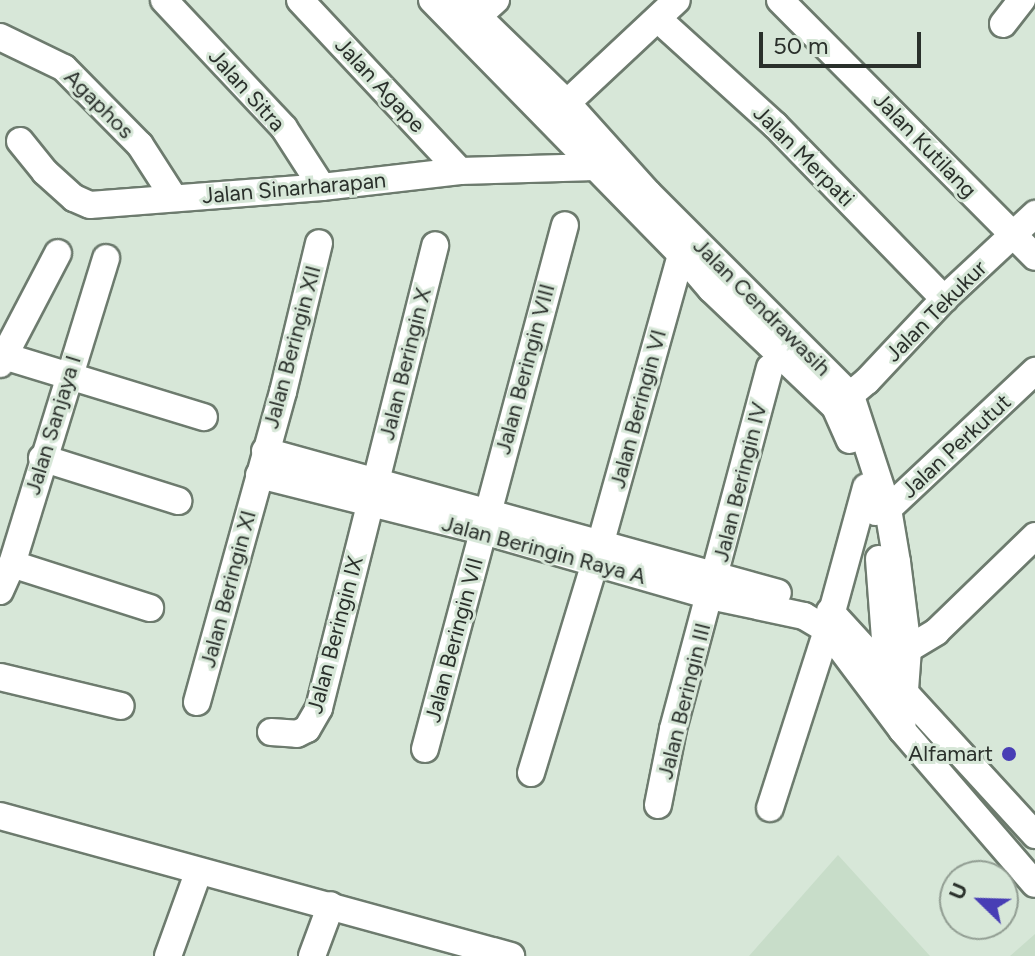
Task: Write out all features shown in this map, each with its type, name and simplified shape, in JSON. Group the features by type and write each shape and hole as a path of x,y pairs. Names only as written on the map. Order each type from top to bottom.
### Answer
{"street":[{"name":"Jalan Sitra","path":"164,0 284,128 322,187"},
{"name":"Jalan Agape","path":"300,0 460,171"},
{"name":"Jalan Cendrawasih","path":"432,0 558,112"},
{"path":"468,9 496,0"},
{"path":"558,112 677,0"},
{"name":"Jalan Kutilang","path":"780,0 1035,257"},
{"path":"1003,24 1022,0"},
{"name":"Jalan Cendrawasih","path":"468,9 736,313 843,401"},
{"name":"Jalan Merpati","path":"658,19 775,125 944,299"},
{"name":"Agaphos","path":"0,37 64,68 140,145 174,198"},
{"name":"Jalan Sinarharapan","path":"20,141 45,172 74,198 90,205 322,187 460,171 605,167"},
{"name":"Jalan Cendrawasih","path":"605,167 744,291 843,401 876,503 888,656 899,712"},
{"name":"Jalan Tekukur","path":"843,401 944,299 1035,214"},
{"name":"Jalan Beringin VIII","path":"484,523 565,225"},
{"name":"Jalan Beringin XII","path":"262,463 319,243"},
{"name":"Jalan Beringin X","path":"372,493 435,245"},
{"path":"58,253 2,360 68,376 204,417"},
{"name":"Jalan Beringin VI","path":"598,554 681,254"},
{"name":"Jalan Sanjaya I","path":"0,591 12,564 42,458 106,258"},
{"name":"Jalan Beringin IV","path":"713,587 770,368"},
{"name":"Jalan Perkutut","path":"876,503 1035,371"},
{"path":"42,458 178,501"},
{"path":"262,463 713,587 800,599 888,656 936,632 1035,536"},
{"name":"Jalan Beringin XI","path":"197,702 262,463"},
{"name":"Jalan Beringin IX","path":"271,732 297,734 314,721 372,493"},
{"path":"770,808 829,620 876,503"},
{"name":"Jalan Beringin VII","path":"425,749 484,523"},
{"path":"531,773 598,554"},
{"path":"12,564 150,608"},
{"name":"Jalan Beringin III","path":"658,805 673,729 713,587"},
{"path":"829,620 1035,884"},
{"path":"0,677 121,706"},
{"path":"899,712 1035,835"},
{"path":"0,816 198,873 331,905 511,956"},
{"path":"168,956 198,873"},
{"path":"312,956 331,905"}],"shaded area":[{"path":"838,855 930,956 749,956"},
{"path":"1035,934 1035,956 1010,956"}],"place":[{"name":"Alfamart","path":"1009,754"}]}
